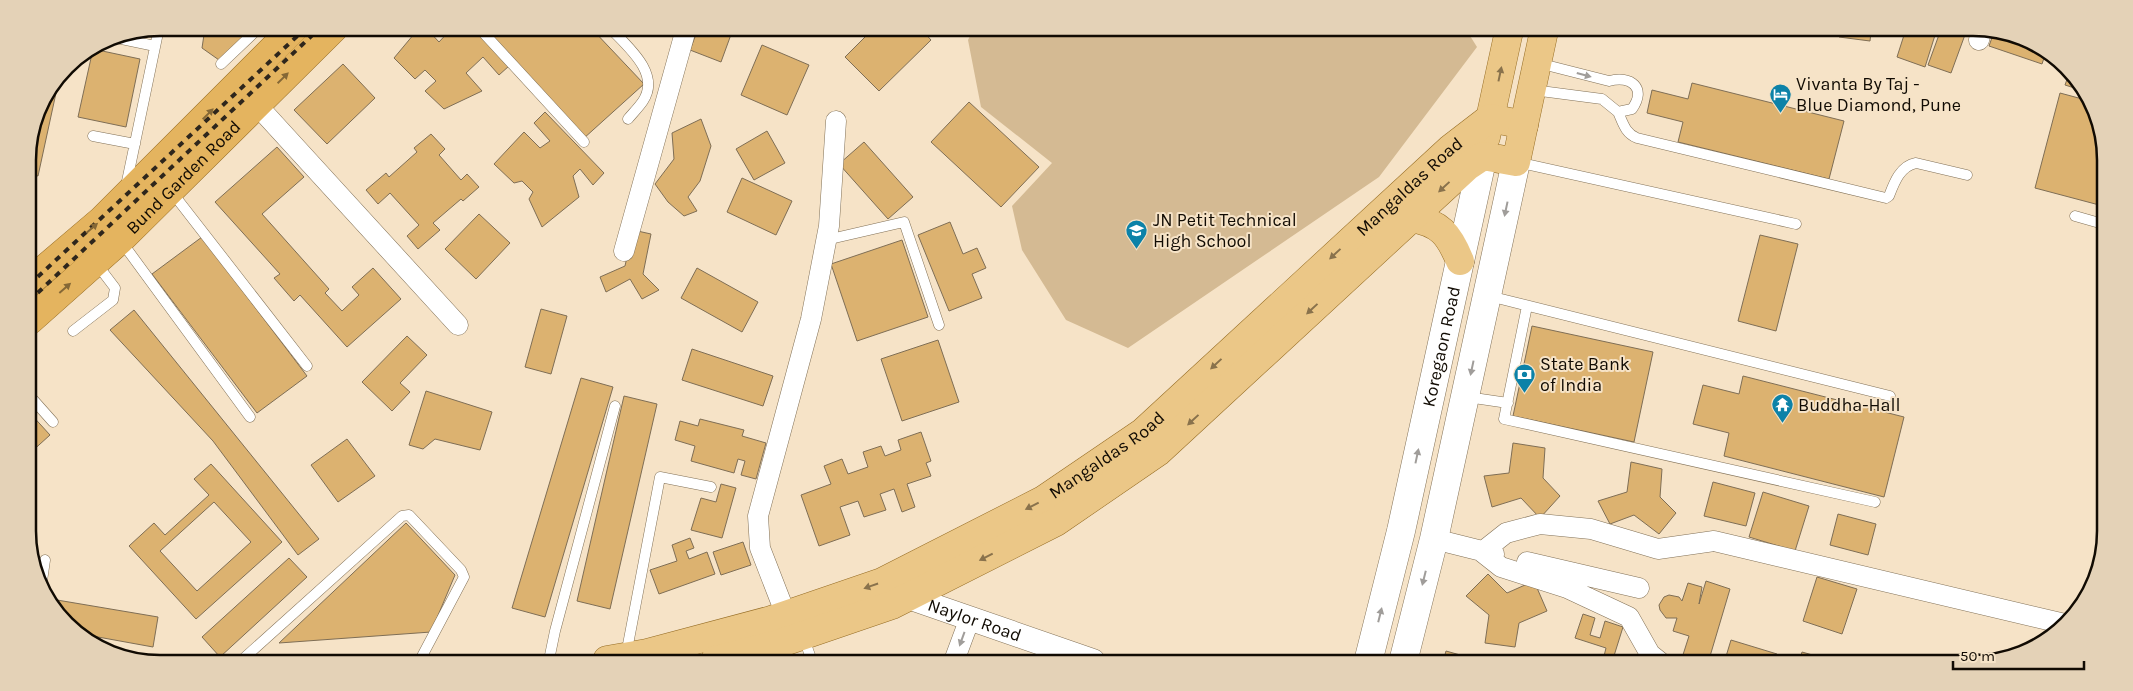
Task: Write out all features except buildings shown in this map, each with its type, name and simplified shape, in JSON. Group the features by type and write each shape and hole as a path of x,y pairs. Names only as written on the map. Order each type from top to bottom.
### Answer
{"highway":[{"name":"Bund Garden Road","path":"37,275 124,198 286,36"},
{"name":"Bund Garden Road","path":"37,313 120,240 326,36"}],"main road":[{"name":"Koregaon Road","path":"1370,654 1401,532 1508,36"},
{"name":"Koregaon Road","path":"1405,654 1434,540 1543,36"},
{"path":"1490,118 1524,125"},
{"name":"Mangaldas Road","path":"902,586 1043,500 1143,432 1451,148 1490,118"},
{"name":"Mangaldas Road","path":"727,655 795,625 882,582 902,586 1056,522 1158,452 1468,166 1482,156 1516,162"},
{"path":"1411,218 1430,222 1444,232 1453,245 1460,261"},
{"name":"Mangaldas Road","path":"634,655 795,625"}],"street":[{"path":"624,250 684,36"},
{"path":"256,104 458,325"},
{"path":"795,625 760,548 758,516 811,319 829,226 836,121"},
{"path":"1482,552 1506,533 1540,524 1591,529 1658,549 1714,541 2057,622"},
{"path":"1434,540 1639,588"},
{"path":"1482,552 1501,567 1567,588 1629,617 1650,654"},
{"name":"Naylor Road","path":"902,586 970,618 1057,655"},
{"path":"956,655 970,618"}],"lane":[{"path":"124,198 157,36"},
{"path":"221,64 251,36"},
{"path":"486,36 584,142"},
{"path":"617,36 641,62 648,76 644,100 628,118"},
{"path":"127,40 155,46"},
{"path":"1537,63 1609,81 1629,80 1635,85 1639,93 1637,102 1632,109 1618,112"},
{"path":"1531,90 1602,99 1618,112 1625,129 1630,135 1637,138 1886,198 1889,196 1898,175 1911,164 1916,163 1967,175"},
{"path":"93,136 136,144"},
{"path":"1516,162 1796,224"},
{"path":"170,191 307,366"},
{"path":"2075,216 2097,222"},
{"path":"826,240 904,222 939,325"},
{"path":"120,240 250,417"},
{"path":"73,331 113,300 114,288 95,262"},
{"path":"1488,296 1890,396"},
{"path":"1527,306 1504,419 1875,502"},
{"path":"1465,397 1508,403"},
{"path":"36,404 53,422"},
{"path":"550,655 615,406"},
{"path":"617,655 660,477 711,487"},
{"path":"248,655 402,516 409,515 461,570 464,577 423,655"},
{"path":"43,572 45,560"},
{"path":"795,625 809,655"}],"shaded area":[{"name":"JN Petit Technical High School","path":"970,36 1470,36 1477,47 1379,177 1128,348 1066,320 1022,250 1012,206 1052,163 981,107 968,40"}],"railway":[{"path":"37,278 297,36"},
{"path":"37,294 311,36"}],"place":[{"name":"Vivanta By Taj - Blue Diamond, Pune","path":"1780,113"},
{"name":"JN Petit Technical High School","path":"1137,249"},
{"name":"State Bank of India","path":"1524,393"},
{"name":"Buddha-Hall","path":"1782,424"}]}
